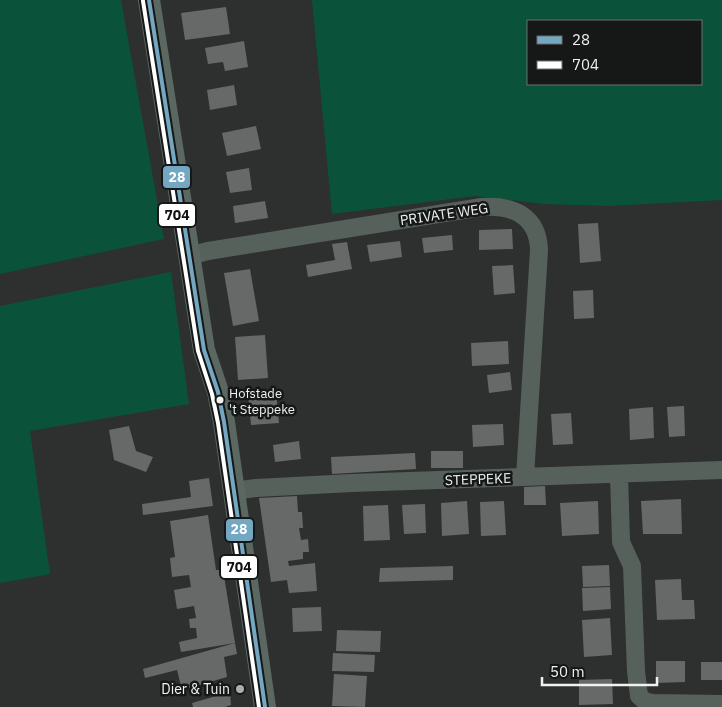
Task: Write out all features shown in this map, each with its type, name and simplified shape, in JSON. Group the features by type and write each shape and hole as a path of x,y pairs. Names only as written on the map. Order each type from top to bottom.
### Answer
{"main road":[{"path":"149,0 204,350 218,392 265,707"}],"street":[{"name":"PRIVATE WEG","path":"189,256 208,251 482,207 506,208 523,215 534,230 538,239 539,250 525,477"},
{"name":"STEPPEKE","path":"234,491 256,488 342,484 722,470"},
{"path":"619,474 621,542 632,566 636,672 639,696 646,702 653,703 722,704"}],"green space":[{"path":"0,0 121,0 164,239 0,274"},
{"path":"312,0 722,0 722,200 608,206 545,204 475,196 332,214"},
{"path":"171,272 189,404 30,431 50,574 0,583 0,306"}],"building":[{"path":"226,7 230,34 185,40 181,13"},
{"path":"244,41 248,67 225,71 223,62 208,64 205,48"},
{"path":"234,85 237,105 210,110 207,90"},
{"path":"256,126 261,149 227,156 222,133"},
{"path":"249,168 252,190 230,193 226,172"},
{"path":"265,201 268,218 235,223 233,206"},
{"path":"598,223 601,261 580,263 578,224"},
{"path":"512,229 513,249 479,250 479,230"},
{"path":"452,235 453,250 424,253 422,238"},
{"path":"400,241 402,257 370,262 367,245"},
{"path":"347,242 352,269 308,277 306,265 335,260 332,244"},
{"path":"513,265 515,293 494,295 492,266"},
{"path":"250,269 259,321 233,326 224,273"},
{"path":"593,290 594,318 574,319 573,291"},
{"path":"265,335 268,378 238,380 235,337"},
{"path":"508,341 509,364 472,366 471,343"},
{"path":"510,372 512,390 489,393 487,375"},
{"path":"276,392 279,423 251,425 248,394"},
{"path":"684,406 685,436 669,437 667,407"},
{"path":"653,407 654,438 630,440 629,409"},
{"path":"571,413 573,444 553,445 551,414"},
{"path":"503,424 504,445 473,447 472,425"},
{"path":"129,426 136,451 153,457 146,472 114,460 109,430"},
{"path":"299,441 301,459 275,462 273,445"},
{"path":"431,451 463,451 463,468 431,468"},
{"path":"415,453 416,469 332,474 331,457"},
{"path":"209,478 213,506 143,515 142,504 191,497 189,481"},
{"path":"545,486 546,505 524,505 524,487"},
{"path":"297,496 298,512 302,512 303,528 299,528 301,540 308,539 309,552 303,552 303,559 288,561 289,566 315,563 317,591 289,593 287,580 271,582 259,498"},
{"path":"681,499 682,534 643,534 641,501"},
{"path":"467,501 469,534 442,536 441,503"},
{"path":"504,501 506,535 481,536 480,502"},
{"path":"598,501 599,534 562,536 560,503"},
{"path":"425,504 426,533 404,534 402,505"},
{"path":"388,505 390,540 364,541 363,506"},
{"path":"208,515 216,570 223,570 235,643 181,652 179,642 197,638 196,628 190,628 189,619 196,618 194,606 177,609 174,590 191,587 189,575 172,577 170,558 175,557 170,521"},
{"path":"609,565 610,586 583,587 582,566"},
{"path":"453,566 453,580 379,582 380,568"},
{"path":"681,579 682,600 694,600 695,619 657,620 655,580"},
{"path":"610,587 611,609 583,611 582,588"},
{"path":"321,607 322,631 293,632 292,608"},
{"path":"610,618 612,655 584,657 582,620"},
{"path":"337,630 381,631 380,652 336,651"},
{"path":"235,643 237,654 224,657 227,677 182,690 177,670 145,678 143,669"},
{"path":"333,653 375,655 374,672 332,671"},
{"path":"656,661 685,661 685,682 656,683"},
{"path":"701,662 722,662 722,680 701,680"},
{"path":"334,674 367,676 365,707 332,706"},
{"path":"612,679 613,704 579,705 579,680"},
{"path":"230,692 231,705 225,707 193,707 192,703"}],"transit line":[{"name":"28","path":"149,0 204,350 218,392 224,422 265,707"},
{"name":"704","path":"143,1 198,351 212,394 218,423 259,707"}],"place":[{"name":"Hofstade 't Steppeke","path":"220,400"},
{"name":"Dier & Tuin","path":"240,689"}]}
